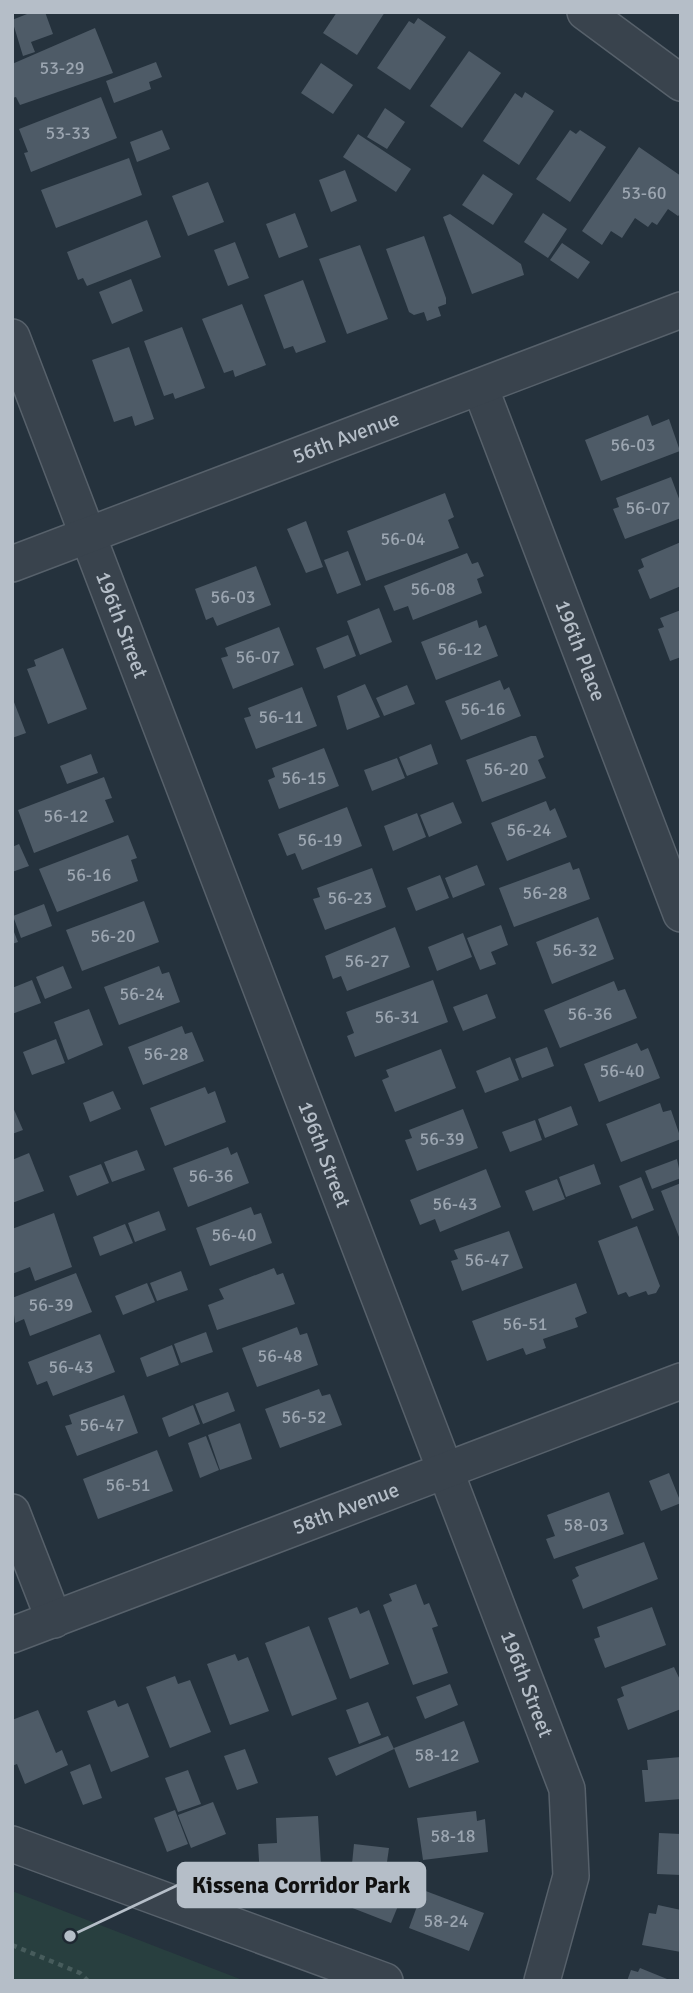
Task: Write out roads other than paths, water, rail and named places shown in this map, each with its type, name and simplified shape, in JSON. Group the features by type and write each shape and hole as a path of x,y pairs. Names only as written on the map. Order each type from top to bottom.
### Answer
{"street":[{"path":"603,18 681,83"},
{"name":"56th Avenue","path":"12,564 681,310"},
{"name":"196th Street","path":"12,337 567,1789 571,1876 542,1981"},
{"name":"196th Place","path":"480,387 681,914"},
{"name":"58th Avenue","path":"12,1635 681,1381"},
{"path":"12,1512 54,1620"},
{"path":"12,1844 385,1981"}],"place":[{"name":"Kissena Corridor Park","path":"70,1936"}]}
